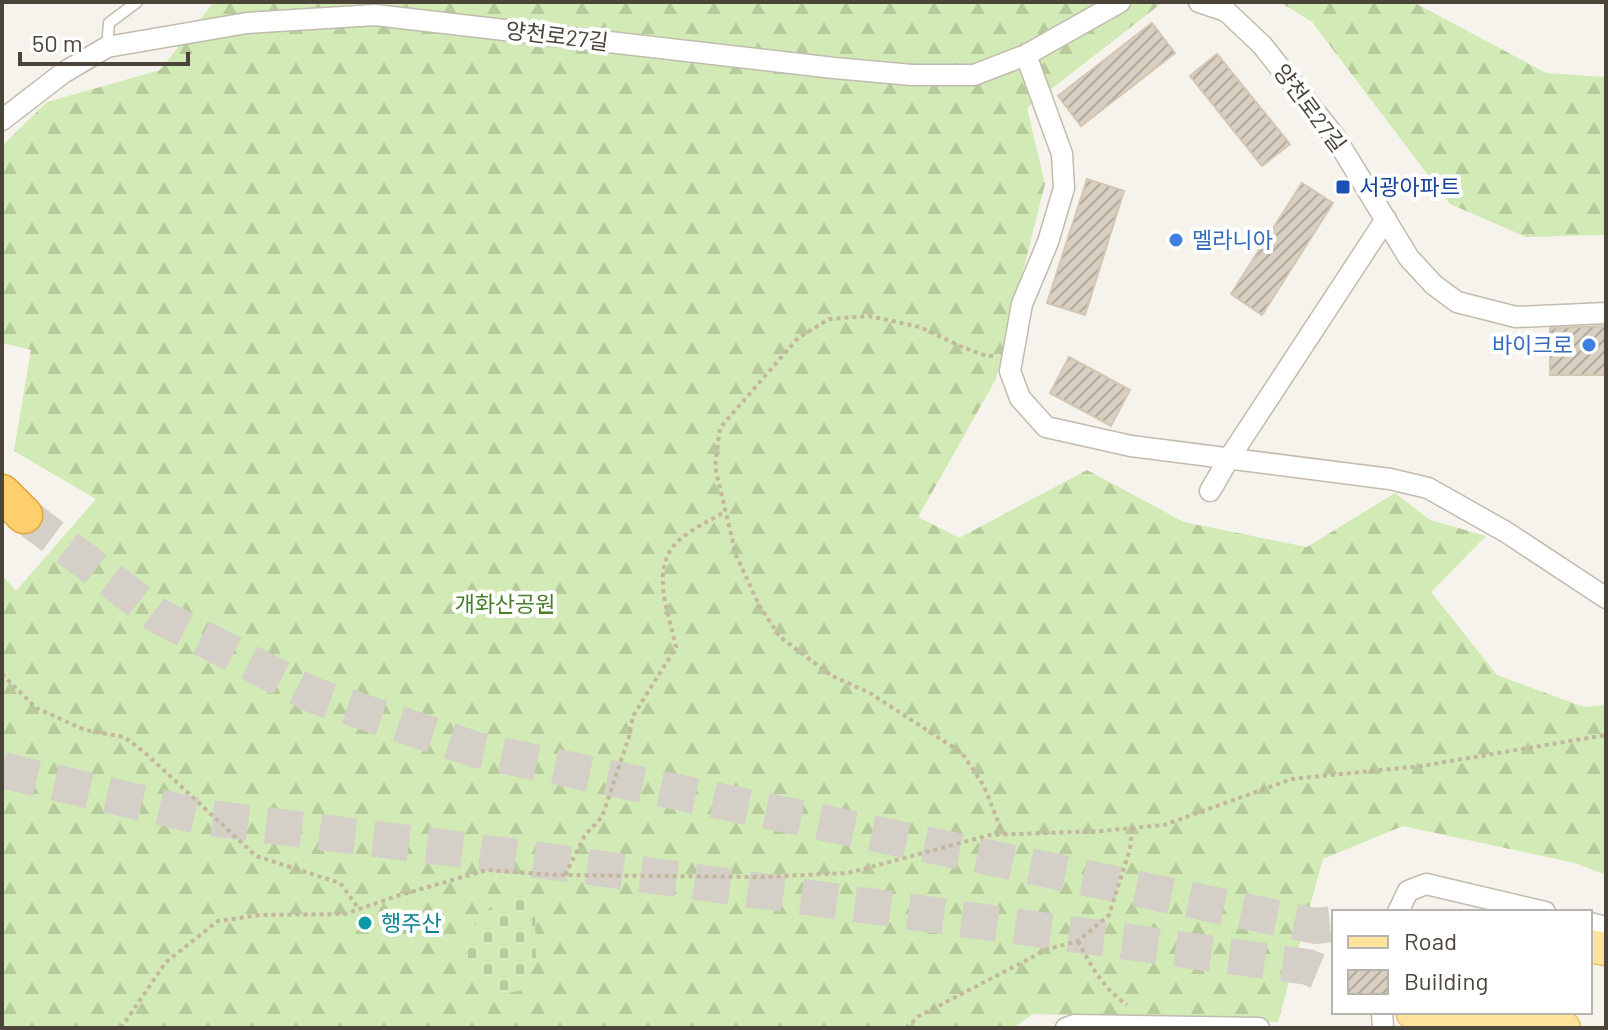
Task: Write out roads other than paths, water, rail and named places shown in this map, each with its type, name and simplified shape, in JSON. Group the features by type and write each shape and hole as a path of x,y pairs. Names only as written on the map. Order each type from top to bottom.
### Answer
{"main road":[{"path":"1423,1014 1564,1028"}],"street":[{"name":"양천로27길","path":"2,120 63,73 107,47 247,23 375,15 912,75 974,75 1026,55 1120,2"},
{"name":"양천로27길","path":"1199,2 1226,11 1262,45 1335,137 1409,258 1434,285 1457,302 1516,317 1606,313"},
{"path":"1026,55 1062,154 1064,188 1048,242 1022,304 1010,371 1020,398 1046,427 1131,446 1390,479 1428,488 1506,532 1606,598"},
{"path":"1210,491 1386,219"},
{"path":"1399,910 1408,891 1426,884 1536,910"},
{"path":"1066,1028 1074,1025 1259,1028"}],"lane":[{"path":"107,47 109,23 137,2"}],"tunnel":[{"path":"24,515 157,615 313,695 477,750 1315,926 1332,924"},
{"path":"2,770 202,817 510,856 1308,967 1332,977"}],"place":[{"name":"서광아파트","path":"1343,187"},
{"name":"멜라니아","path":"1176,240"},
{"name":"바이크로","path":"1589,345"},
{"name":"행주산","path":"365,923"}],"park label":[{"name":"개화산공원","path":"505,604"}]}
